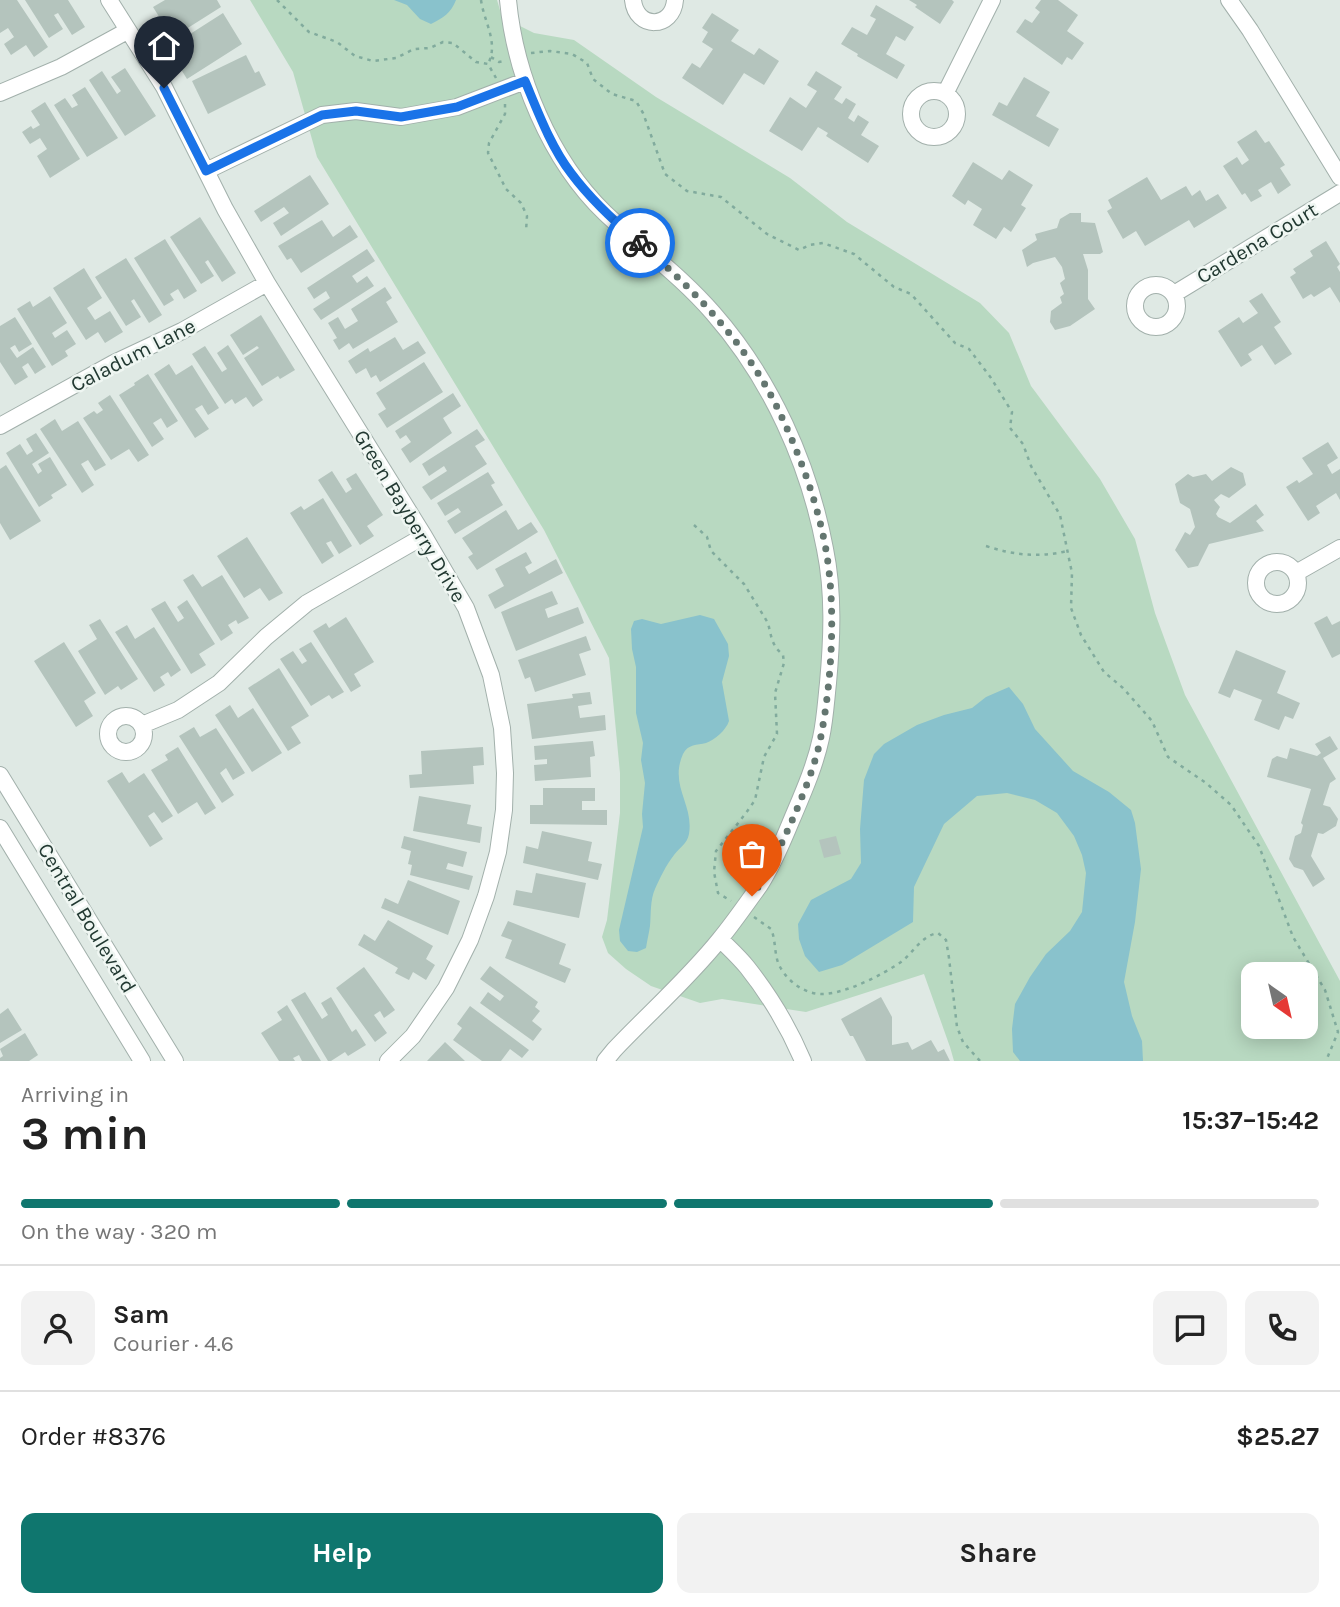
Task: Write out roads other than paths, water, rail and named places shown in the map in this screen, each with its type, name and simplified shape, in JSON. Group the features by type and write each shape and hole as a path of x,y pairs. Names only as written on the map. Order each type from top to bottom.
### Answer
{"street":[{"name":"Green Bayberry Drive","path":"109,0 164,88 225,209 267,283 466,608 491,675 502,728 505,773 504,810 498,852 470,940 446,988 413,1036 388,1061"},
{"path":"508,0 514,46 525,81 546,130 570,172 604,212 684,282 714,314 748,359 775,403 798,455 813,501 826,550 831,602 831,653 821,737 807,785 785,836 761,882 720,939 605,1061"},
{"path":"633,0 637,15 652,22 667,18 675,0"},
{"path":"945,94 992,0"},
{"path":"1229,0 1340,177"},
{"path":"0,93 61,67 127,31"},
{"path":"206,171 322,115 356,111 401,117 457,107 525,81"},
{"name":"Cardena Court","path":"1174,294 1340,193"},
{"name":"Caladum Lane","path":"0,426 114,363 182,331 267,283"},
{"path":"142,726 178,710 219,683 265,637 307,603 424,536"},
{"path":"1296,573 1340,548"},
{"name":"Central Boulevard","path":"0,775 175,1061"},
{"name":"Central Boulevard","path":"0,828 142,1061"},
{"path":"720,939 746,965 772,1002 803,1061"}],"water":[{"path":"394,0 456,0 446,15 431,24 420,19 407,5"},
{"path":"700,615 714,619 728,644 729,656 722,682 729,721 716,737 690,747 683,754 679,776 690,823 689,834 666,867 653,893 646,948 637,952 628,951 620,941 619,930 643,827 645,783 641,760 643,743 636,713 636,667 631,629 634,621 642,619 661,624"},
{"path":"1009,687 1023,704 1035,729 1073,771 1109,792 1131,810 1141,869 1124,982 1132,1016 1142,1041 1143,1061 1020,1061 1013,1052 1015,1004 1046,954 1070,931 1082,912 1086,873 1074,836 1057,813 1035,800 1007,793 977,796 944,824 914,887 913,922 842,965 819,972 805,956 799,939 798,924 811,900 851,879 861,863 860,829 864,780 874,754 884,744 917,725 972,708 986,697"}]}
